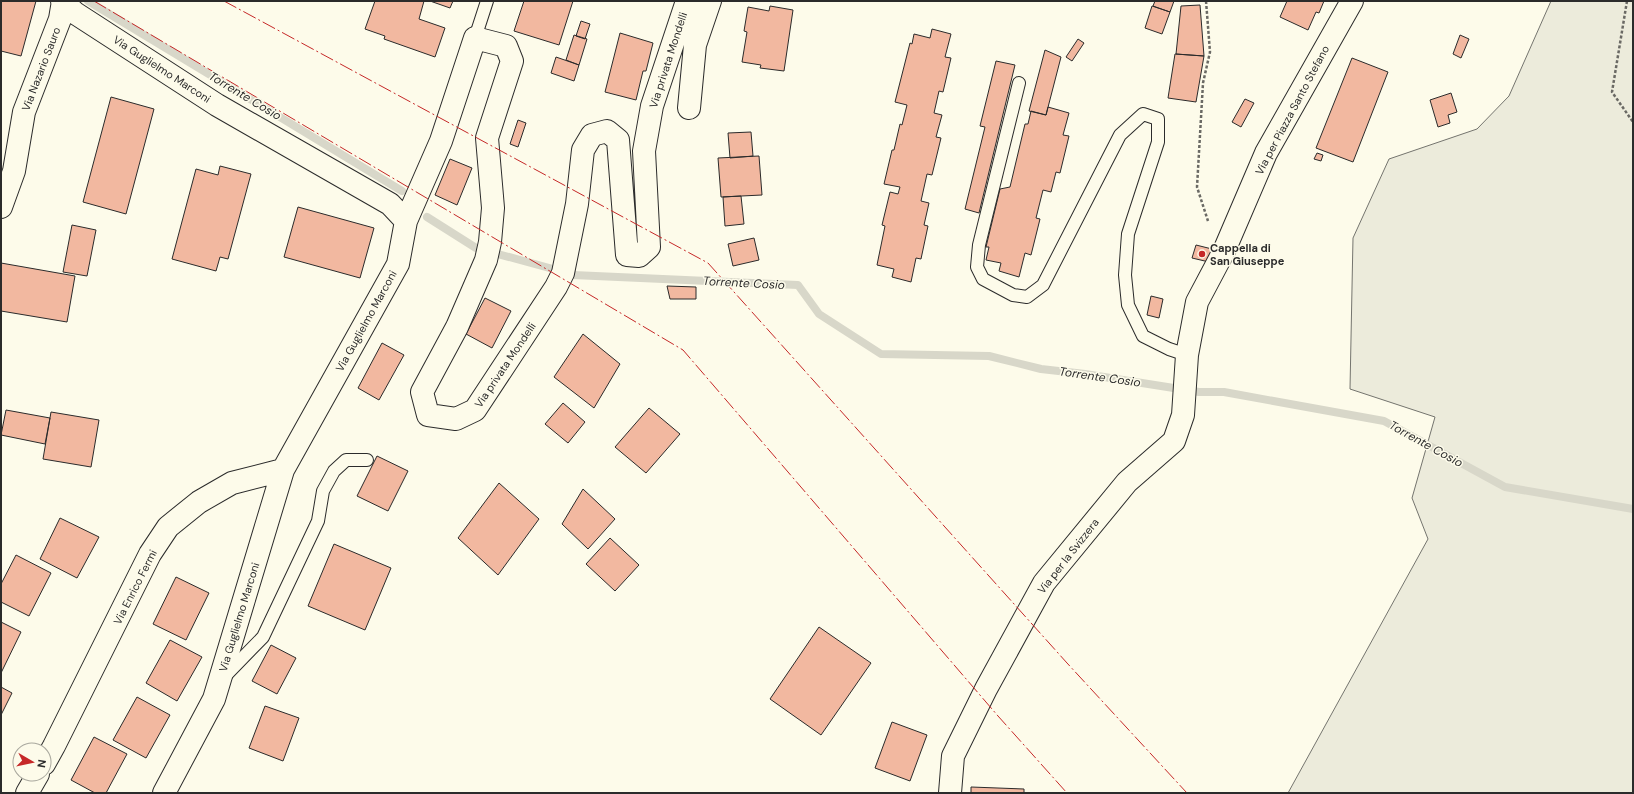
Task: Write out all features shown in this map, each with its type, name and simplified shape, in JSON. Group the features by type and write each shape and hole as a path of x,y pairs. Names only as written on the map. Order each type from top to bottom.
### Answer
{"street":[{"name":"Via Nazario Sauro","path":"1,207 14,171 24,112 60,19 63,1"},
{"name":"Via Guglielmo Marconi","path":"63,1 75,13 217,105 390,204 406,221 398,264 284,470 214,699 164,793"},
{"name":"Via privata Mondelli","path":"475,38 506,46 512,61 487,138 493,208 488,251 457,327 422,392 428,415 456,419 475,410 556,287 563,273 577,204 583,150 592,136 608,131 618,140 627,255 639,256 649,247 644,151 652,106 686,1"},
{"path":"689,108 695,45 710,1"},
{"name":"Via per Piazza Santo Stefano","path":"1187,355 1197,302 1224,251 1266,154 1352,1"},
{"path":"406,221 441,141 475,38"},
{"name":"Via per la Svizzera","path":"950,793 953,756 986,689 1044,583 1127,482 1174,441 1183,415 1187,355"},
{"name":"Via Enrico Fermi","path":"52,750 150,554 168,528 199,502 232,483 284,470"},
{"path":"27,793 33,782"}],"lane":[{"path":"475,38 487,1"},
{"path":"1019,83 979,245 977,267 983,279 1013,295 1027,298 1043,285 1120,135 1143,114 1158,119 1158,142 1128,234 1126,275 1128,305 1143,336 1169,349 1187,355"},
{"path":"219,683 264,637 318,521 323,491 334,471 346,460 367,460"}],"path":[{"path":"1206,1 1210,52 1203,83 1197,187 1215,243 1224,251"},
{"path":"1627,1 1612,92 1633,122"}],"shaded area":[{"path":"1551,1 1633,1 1633,793 1288,793 1428,539 1412,498 1435,417 1350,389 1353,238 1389,159 1477,129 1509,96"}],"building":[{"path":"1,1 36,1 21,56 1,51"},
{"path":"375,1 424,1 419,19 445,28 435,57 384,39 385,36 365,29"},
{"path":"430,1 453,1 450,8"},
{"path":"524,1 573,1 559,45 514,31"},
{"path":"1155,1 1174,1 1170,12 1153,6"},
{"path":"1287,1 1324,1 1319,13 1316,12 1308,30 1280,17"},
{"path":"1200,5 1204,56 1176,54 1181,6"},
{"path":"770,6 793,10 784,71 760,68 761,65 742,62 747,32 744,31 748,7 769,11"},
{"path":"1152,6 1170,12 1162,34 1145,28"},
{"path":"581,21 590,24 585,39 576,36"},
{"path":"932,29 951,34 945,57 951,58 943,92 939,91 934,113 942,115 936,137 941,138 932,175 927,174 921,201 929,203 924,225 928,226 921,259 916,258 911,282 892,277 894,269 877,265 885,226 882,225 890,192 898,194 900,187 884,184 892,150 894,150 900,124 902,125 907,105 895,102 910,43 912,44 914,34 930,38"},
{"path":"620,33 653,43 646,71 643,71 636,100 605,92"},
{"path":"574,35 587,39 579,65 566,60"},
{"path":"1460,35 1469,39 1461,58 1453,54"},
{"path":"1078,39 1084,43 1072,61 1066,57"},
{"path":"1045,50 1061,57 1046,115 1029,111"},
{"path":"1175,54 1204,56 1196,102 1168,98"},
{"path":"556,57 579,65 574,81 551,73"},
{"path":"1352,58 1388,72 1353,162 1316,148"},
{"path":"996,61 1015,65 979,213 965,209 985,127 980,126"},
{"path":"1451,93 1457,112 1448,115 1450,123 1438,127 1430,100"},
{"path":"111,97 154,109 126,214 83,202"},
{"path":"1245,99 1254,103 1241,127 1232,122"},
{"path":"1048,107 1069,113 1063,135 1069,136 1060,173 1056,172 1051,192 1043,190 1036,218 1040,219 1031,255 1025,253 1019,277 999,271 1001,263 986,260 989,247 986,247 1000,189 1010,187 1025,124 1028,124 1031,111 1046,115"},
{"path":"518,120 526,123 518,147 510,144"},
{"path":"751,132 753,156 730,158 728,133"},
{"path":"1317,153 1323,155 1321,161 1314,159"},
{"path":"759,156 762,195 721,197 718,158"},
{"path":"450,159 472,168 457,205 435,195"},
{"path":"220,166 251,174 228,259 220,257 216,271 172,259 196,169 218,175"},
{"path":"741,196 744,224 725,226 723,197"},
{"path":"298,207 374,228 360,278 284,257"},
{"path":"72,225 96,230 87,276 63,272"},
{"path":"754,238 759,260 733,266 728,244"},
{"name":"Cappella di San Giuseppe","path":"1196,245 1212,249 1209,262 1192,258"},
{"path":"1,263 75,276 67,322 1,311"},
{"path":"667,286 696,287 696,299 670,299"},
{"path":"1151,296 1163,299 1159,318 1147,315"},
{"path":"485,298 511,311 492,348 466,334"},
{"path":"583,334 620,364 594,408 554,377"},
{"path":"382,343 404,355 379,400 358,388"},
{"path":"563,403 585,422 568,443 545,424"},
{"path":"649,408 680,434 646,473 615,447"},
{"path":"6,410 50,418 45,444 1,435"},
{"path":"51,412 99,420 91,467 43,459"},
{"path":"377,456 408,471 388,511 357,496"},
{"path":"499,483 539,519 498,575 458,538"},
{"path":"583,489 615,519 588,549 562,524"},
{"path":"60,518 99,537 77,578 40,559"},
{"path":"610,538 639,565 615,591 586,564"},
{"path":"334,544 391,568 365,630 308,606"},
{"path":"16,555 51,573 29,616 1,602 1,584"},
{"path":"176,577 209,593 186,640 153,624"},
{"path":"1,622 21,632 1,673"},
{"path":"819,627 871,663 821,735 770,699"},
{"path":"170,640 202,657 177,701 146,683"},
{"path":"271,645 296,658 277,694 252,681"},
{"path":"1,687 12,693 1,715"},
{"path":"137,697 170,715 146,758 113,740"},
{"path":"265,706 299,718 283,761 249,748"},
{"path":"892,722 927,735 910,781 875,768"},
{"path":"94,737 127,754 106,793 95,793 71,780"},
{"path":"971,787 1024,789 1024,793 971,793"}],"waterway":[{"name":"Torrente Cosio","path":"88,1 402,191"},
{"name":"Torrente Cosio","path":"427,217 476,248 553,269"},
{"name":"Torrente Cosio","path":"573,275 798,285 819,314 881,354 989,356 1041,369 1085,374 1199,392 1224,392 1384,421 1505,487 1633,509"}],"power":[{"path":"94,1 683,350 998,716 1067,793"},
{"path":"224,1 708,263 1067,663 1187,793"}],"place":[{"name":"Cappella di San Giuseppe","path":"1202,254"}]}
